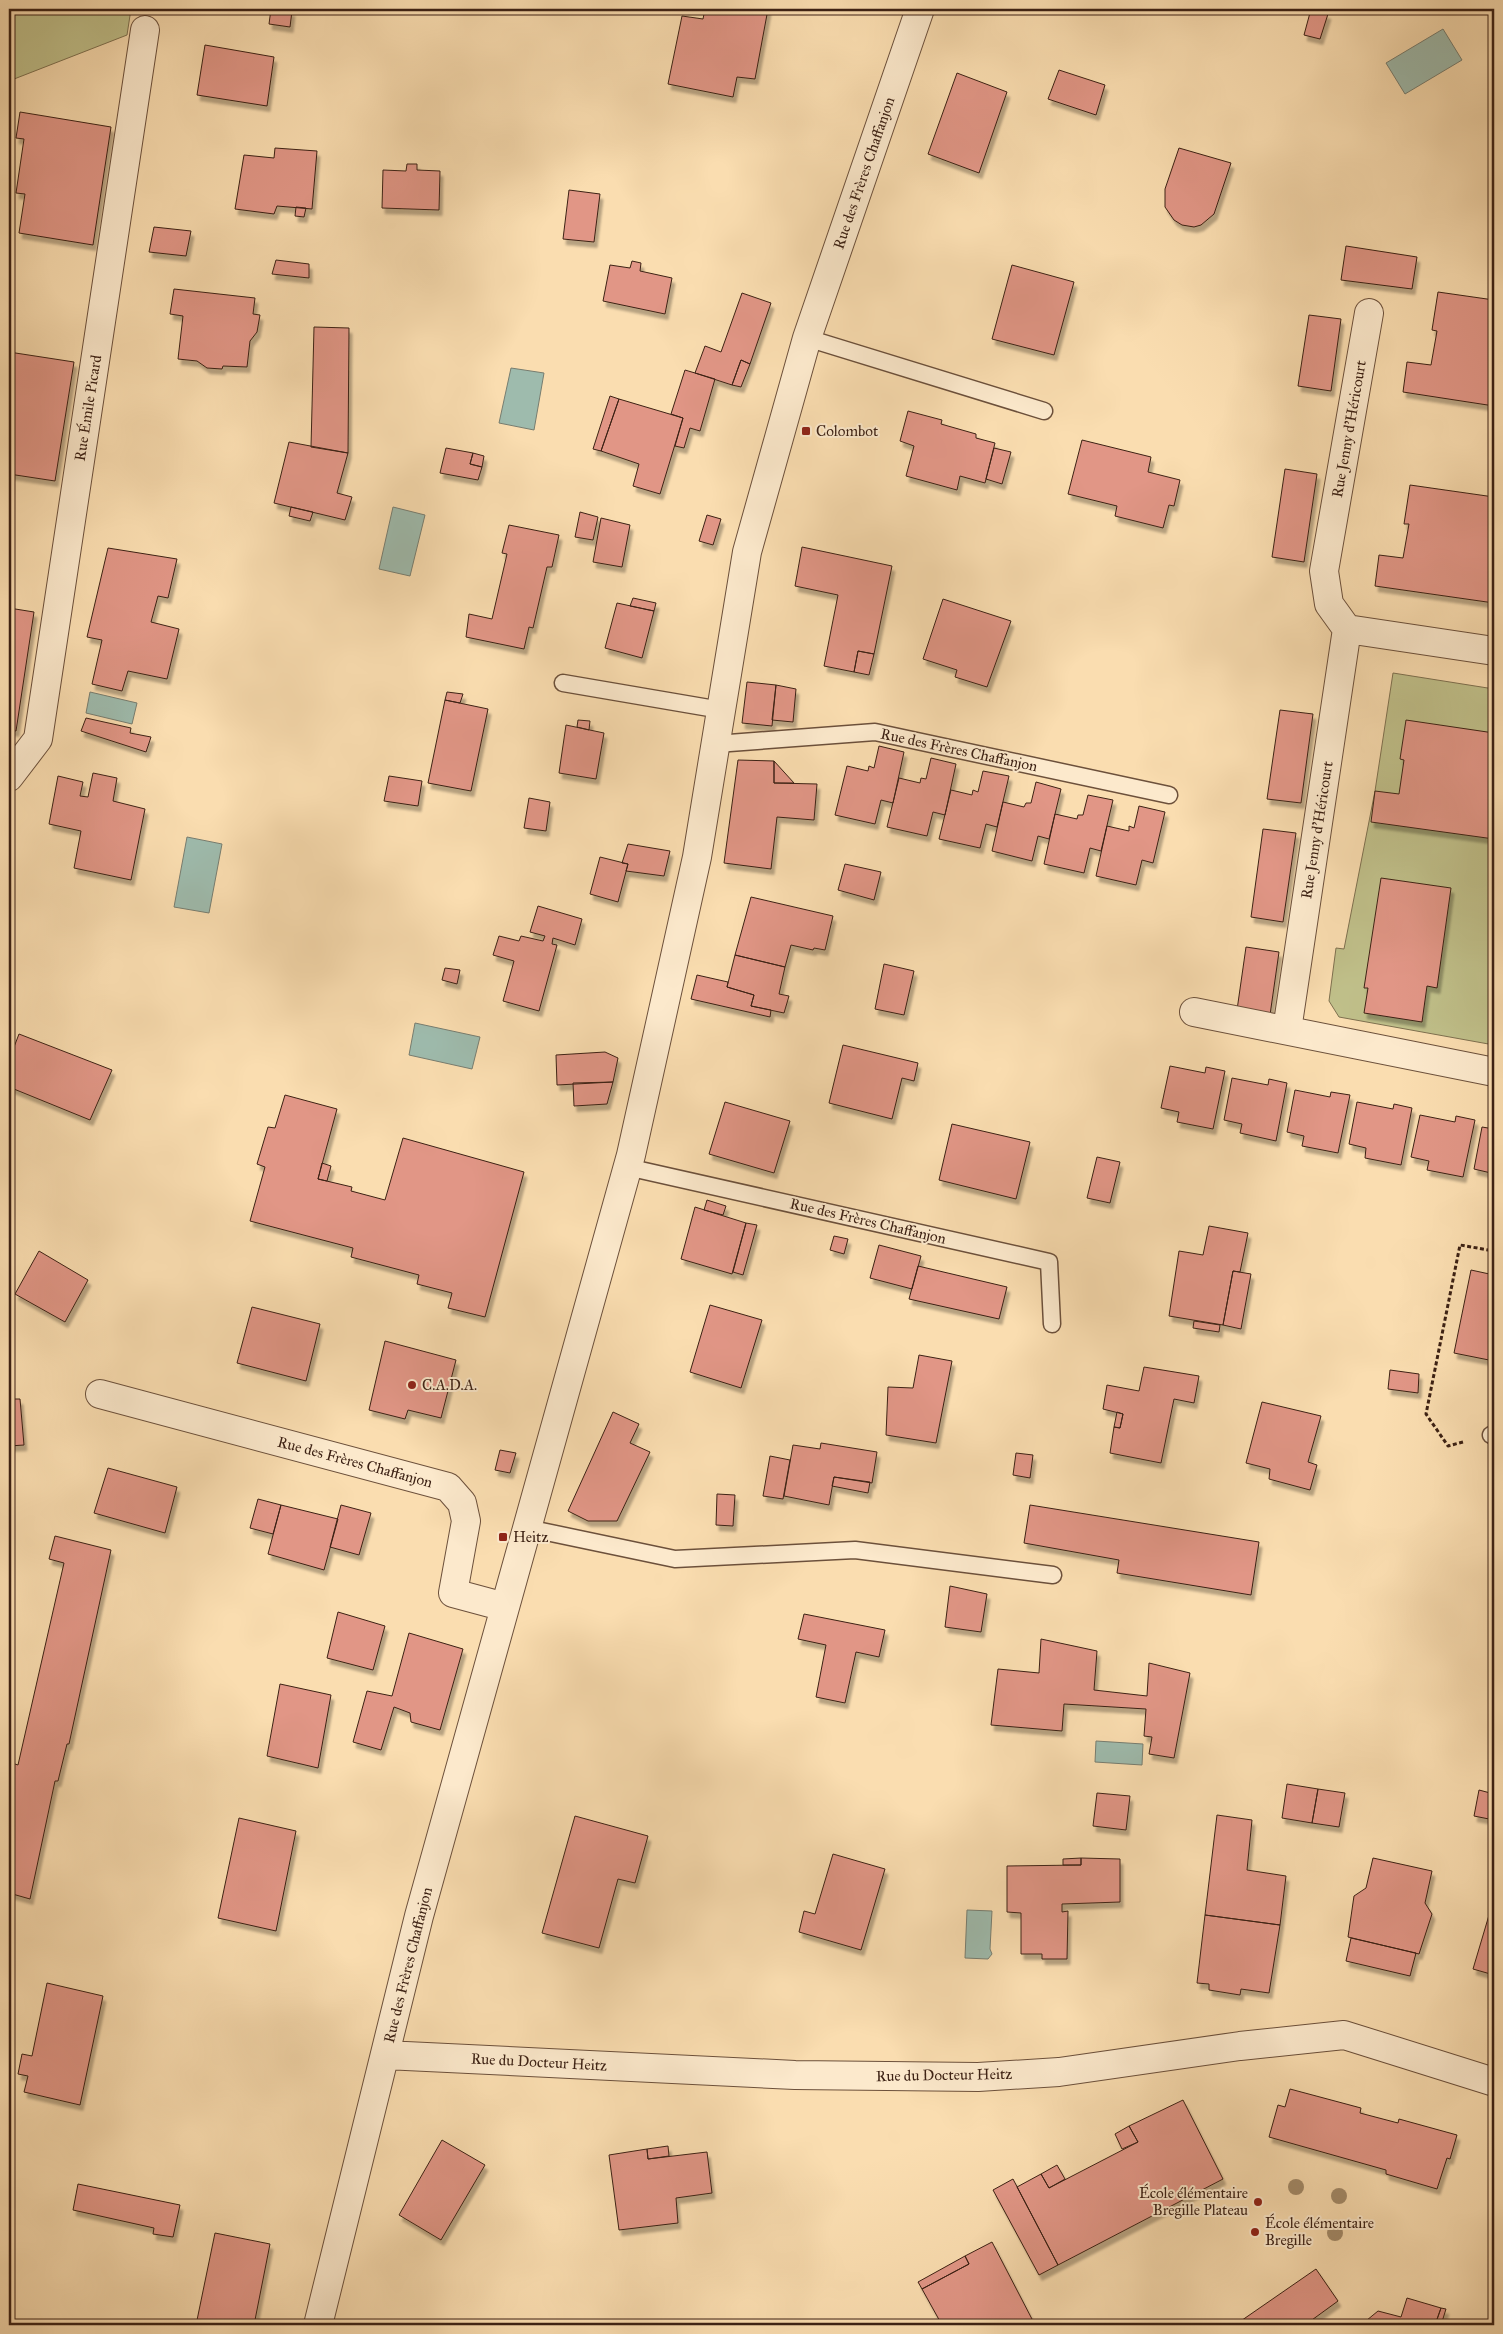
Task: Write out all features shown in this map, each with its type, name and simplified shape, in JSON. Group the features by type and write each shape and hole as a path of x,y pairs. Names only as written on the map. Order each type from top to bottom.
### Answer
{"street":[{"name":"Rue des Frères Chaffanjon","path":"318,2325 419,1916 628,1167 697,857 747,552 807,338 920,9"},
{"name":"Rue Émile Picard","path":"9,777 38,739 145,30"},
{"name":"Rue Jenny d'Héricourt","path":"1286,1030 1347,629 1329,604 1324,571 1369,313"},
{"path":"1347,629 1494,650"},
{"path":"1194,1012 1494,1072"},
{"name":"Rue des Frères Chaffanjon","path":"100,1394 448,1487 462,1503 466,1521 453,1593 506,1607"},
{"name":"Rue du Docteur Heitz","path":"385,2054 795,2075 978,2077 1059,2072 1240,2046 1344,2035 1494,2082"}],"lane":[{"path":"807,338 1044,411"},
{"path":"563,683 722,710"},
{"name":"Rue des Frères Chaffanjon","path":"716,744 875,732 1169,795"},
{"name":"Rue des Frères Chaffanjon","path":"628,1167 1049,1262 1052,1324"},
{"path":"527,1528 675,1559 855,1550 1053,1575"}],"path":[{"path":"1493,1436 1448,1446 1426,1414 1460,1245 1494,1251"}],"green space":[{"path":"9,9 131,9 127,35 9,81"},
{"path":"1393,673 1494,689 1494,1045 1339,1017 1329,1001 1336,948 1344,949 1375,791"}],"shaded area":[{"path":"1443,29 1462,60 1405,94 1386,63"},
{"path":"511,368 544,373 534,430 499,423"},
{"path":"393,507 425,515 410,576 379,569"},
{"path":"90,692 137,703 132,724 86,713"},
{"path":"187,837 222,844 209,913 174,907"},
{"path":"415,1023 480,1037 472,1069 409,1055"},
{"path":"1096,1741 1143,1744 1142,1765 1095,1762"},
{"path":"967,1910 992,1911 990,1949 992,1954 988,1959 965,1958"}],"building":[{"path":"271,9 292,11 290,27 269,24"},
{"path":"705,9 768,9 755,79 737,77 733,97 668,84 682,16 703,19"},
{"path":"1311,9 1328,14 1320,39 1304,35"},
{"path":"205,45 274,57 267,106 197,95"},
{"path":"1059,70 1105,85 1096,115 1048,99"},
{"path":"957,73 1007,92 979,173 928,154"},
{"path":"20,112 111,127 93,245 19,233 25,194 16,193 24,139 16,138"},
{"path":"275,148 317,151 312,209 277,206 274,214 235,209 244,155 274,158"},
{"path":"1179,148 1231,163 1214,214 1201,225 1194,227 1182,225 1174,220 1165,207 1165,189"},
{"path":"407,164 417,164 417,170 440,171 439,210 382,208 383,170 406,171"},
{"path":"569,190 600,194 594,242 563,239"},
{"path":"296,207 306,208 304,217 295,216"},
{"path":"154,227 191,231 186,256 149,252"},
{"path":"1346,246 1417,257 1412,289 1341,280"},
{"path":"276,260 309,264 309,278 272,274"},
{"path":"632,261 641,263 640,271 672,278 665,314 603,301 610,265 630,268"},
{"path":"1012,265 1074,282 1054,355 992,339"},
{"path":"174,289 255,298 253,314 260,315 257,332 250,341 247,367 223,366 222,369 207,368 197,361 178,359 183,316 170,314"},
{"path":"1438,292 1494,300 1494,406 1403,392 1407,362 1431,365 1437,331 1432,330"},
{"path":"742,293 771,303 750,364 741,360 732,385 695,373 705,346 721,352"},
{"path":"1309,315 1341,319 1331,391 1298,386"},
{"path":"314,327 349,328 348,453 311,447"},
{"path":"9,352 74,362 55,481 9,474"},
{"path":"741,360 750,364 741,387 732,385"},
{"path":"685,370 715,379 700,431 690,428 684,448 675,446 683,418 671,414"},
{"path":"610,396 619,399 601,451 593,449"},
{"path":"619,399 683,418 660,494 633,486 639,464 601,451"},
{"path":"908,411 942,420 941,424 976,434 976,438 995,443 985,483 960,476 957,490 906,476 914,446 900,441"},
{"path":"1082,440 1151,457 1148,472 1180,480 1174,506 1169,505 1163,528 1115,516 1117,506 1068,494"},
{"path":"289,442 348,453 337,493 352,497 345,520 274,503"},
{"path":"446,448 473,453 470,464 482,467 478,480 440,473"},
{"path":"994,448 1011,452 1002,484 986,479"},
{"path":"473,453 484,456 482,467 470,464"},
{"path":"1285,469 1317,474 1304,562 1272,557"},
{"path":"1410,485 1494,497 1494,603 1375,586 1379,555 1403,558 1409,524 1404,524"},
{"path":"291,507 313,512 310,521 289,516"},
{"path":"580,512 598,517 593,540 575,537"},
{"path":"707,515 721,519 713,545 699,541"},
{"path":"601,518 630,525 622,567 593,562"},
{"path":"509,525 559,535 552,567 547,567 533,628 529,627 524,649 466,637 469,614 492,619 507,554 502,553"},
{"path":"802,547 892,566 874,654 858,651 854,672 824,666 838,595 795,586"},
{"path":"108,548 177,559 168,598 158,596 151,622 179,629 167,679 128,671 122,691 92,684 102,640 87,637"},
{"path":"633,598 656,603 654,611 630,606"},
{"path":"943,599 1011,621 987,687 955,677 957,670 923,659"},
{"path":"617,603 654,611 642,658 605,648"},
{"path":"9,608 34,612 16,731 9,730"},
{"path":"858,651 874,654 869,675 854,672"},
{"path":"747,682 776,685 772,726 742,723"},
{"path":"776,685 796,689 793,722 772,720"},
{"path":"447,692 463,694 460,703 445,700"},
{"path":"445,700 488,709 471,791 428,783"},
{"path":"1280,710 1313,714 1301,803 1267,799"},
{"path":"86,718 131,728 130,733 151,737 146,752 81,731"},
{"path":"578,720 590,721 589,730 577,727"},
{"path":"1406,720 1494,733 1494,839 1371,822 1375,791 1399,794 1404,760 1400,759"},
{"path":"566,725 604,733 596,779 559,773"},
{"path":"879,746 904,752 893,803 881,800 875,824 835,815 847,766 868,771 869,766 874,768"},
{"path":"931,758 956,764 945,815 933,812 927,836 887,827 899,778 920,783 921,778 926,779"},
{"path":"738,760 774,761 774,783 817,784 814,820 777,817 771,869 724,863"},
{"path":"774,761 794,783 774,783"},
{"path":"983,771 1009,776 997,827 986,824 980,848 939,839 951,790 972,795 973,790 978,792"},
{"path":"93,773 117,778 113,801 145,809 131,880 74,868 81,831 49,824 58,776 83,782 80,796 88,797"},
{"path":"389,776 422,781 418,806 384,801"},
{"path":"1036,782 1061,789 1049,839 1038,836 1032,861 992,851 1003,802 1024,807 1026,803 1031,803"},
{"path":"1088,795 1113,800 1101,851 1090,848 1084,873 1044,864 1055,814 1077,819 1078,815 1083,815"},
{"path":"529,798 550,802 546,831 524,828"},
{"path":"1139,806 1165,812 1153,863 1142,860 1136,885 1096,876 1107,826 1129,831 1129,826 1134,828"},
{"path":"1263,829 1296,833 1283,922 1251,917"},
{"path":"628,844 670,851 664,876 626,871 628,864 622,863"},
{"path":"600,857 628,864 618,902 590,894"},
{"path":"845,864 881,872 874,900 838,890"},
{"path":"1381,878 1451,888 1437,988 1427,986 1422,1022 1364,1013 1368,988 1364,988"},
{"path":"751,897 833,916 825,950 814,948 813,950 791,945 785,967 735,955"},
{"path":"538,906 582,919 575,945 553,938 552,944 557,945 539,1011 503,1001 514,961 493,955 499,936 519,941 521,936 543,941 545,936 530,932"},
{"path":"1246,947 1279,952 1270,1015 1237,1010"},
{"path":"735,955 785,967 779,994 789,996 784,1013 751,1006 754,995 727,987"},
{"path":"884,964 914,971 904,1015 875,1009"},
{"path":"445,968 460,970 457,984 442,980"},
{"path":"697,975 728,982 727,987 754,995 751,1006 771,1010 770,1017 691,999"},
{"path":"19,1034 112,1070 90,1120 9,1087 9,1060"},
{"path":"843,1045 918,1063 914,1081 902,1078 892,1119 829,1103"},
{"path":"605,1052 618,1058 613,1082 557,1085 556,1055"},
{"path":"1170,1066 1205,1073 1206,1067 1225,1071 1213,1129 1177,1122 1179,1112 1161,1108"},
{"path":"1232,1078 1268,1085 1269,1079 1287,1083 1276,1141 1240,1133 1242,1124 1224,1120"},
{"path":"613,1082 607,1104 574,1106 573,1083"},
{"path":"1295,1090 1330,1097 1331,1092 1350,1095 1338,1153 1302,1146 1304,1136 1287,1132"},
{"path":"285,1095 337,1109 318,1179 352,1187 351,1191 385,1200 403,1138 524,1172 485,1317 448,1308 452,1293 417,1284 419,1275 351,1257 353,1248 250,1221 265,1167 257,1164 268,1127 275,1128"},
{"path":"725,1102 790,1121 774,1173 709,1154"},
{"path":"1357,1102 1393,1109 1394,1104 1412,1108 1401,1165 1365,1158 1366,1148 1349,1144"},
{"path":"1420,1115 1455,1122 1456,1116 1475,1120 1463,1177 1427,1170 1429,1161 1411,1157"},
{"path":"952,1124 1030,1142 1016,1199 939,1180"},
{"path":"1482,1127 1494,1129 1494,1184 1490,1183 1491,1173 1474,1169"},
{"path":"1097,1157 1120,1162 1110,1203 1087,1198"},
{"path":"322,1163 331,1166 327,1181 318,1179"},
{"path":"707,1200 726,1206 723,1215 704,1210"},
{"path":"695,1207 746,1223 732,1274 681,1259"},
{"path":"746,1223 757,1225 743,1275 733,1272"},
{"path":"1209,1226 1248,1233 1240,1272 1233,1271 1223,1325 1169,1316 1179,1251 1203,1255"},
{"path":"834,1236 848,1239 844,1254 830,1250"},
{"path":"879,1245 921,1256 912,1289 870,1278"},
{"path":"39,1251 88,1280 65,1322 15,1294"},
{"path":"918,1266 1007,1287 999,1319 909,1299"},
{"path":"1471,1270 1494,1275 1494,1361 1454,1353"},
{"path":"1233,1271 1251,1274 1241,1329 1223,1325"},
{"path":"710,1305 762,1320 741,1388 690,1372"},
{"path":"252,1307 320,1324 306,1381 237,1363"},
{"path":"1194,1321 1220,1325 1219,1332 1193,1328"},
{"name":"C.A.D.A.","path":"385,1341 456,1360 441,1418 408,1410 405,1419 369,1410"},
{"path":"919,1355 952,1361 936,1443 886,1435 888,1387 913,1388"},
{"path":"1144,1367 1199,1376 1194,1403 1174,1399 1161,1463 1110,1453 1114,1427 1120,1428 1123,1414 1103,1409 1107,1385 1139,1391"},
{"path":"1390,1370 1419,1374 1418,1393 1388,1389"},
{"path":"9,1399 20,1399 24,1445 9,1446"},
{"path":"1262,1402 1321,1416 1308,1462 1317,1465 1310,1490 1269,1479 1270,1469 1246,1463"},
{"path":"613,1412 639,1424 630,1443 650,1452 617,1521 588,1521 568,1511"},
{"path":"1117,1412 1123,1414 1120,1428 1114,1427"},
{"path":"821,1443 877,1452 872,1483 834,1477 829,1505 784,1496 793,1445 820,1449"},
{"path":"500,1450 516,1453 510,1473 495,1470"},
{"path":"1016,1453 1033,1455 1030,1478 1013,1475"},
{"path":"770,1456 790,1460 783,1499 763,1496"},
{"path":"108,1468 177,1487 165,1533 94,1513"},
{"path":"834,1477 870,1482 868,1493 832,1486"},
{"path":"717,1494 735,1495 733,1526 716,1525"},
{"path":"258,1499 281,1505 273,1534 250,1528"},
{"path":"281,1505 338,1519 324,1570 268,1554"},
{"path":"341,1505 371,1513 359,1555 330,1547"},
{"path":"1030,1505 1259,1542 1251,1595 1117,1573 1119,1560 1024,1543"},
{"path":"55,1536 111,1550 69,1744 67,1744 58,1781 55,1781 30,1899 9,1893 9,1762 18,1765 64,1563 49,1559"},
{"path":"950,1586 987,1594 981,1632 945,1627"},
{"path":"338,1612 385,1626 373,1670 327,1658"},
{"path":"804,1614 885,1630 879,1657 856,1652 845,1703 816,1697 826,1645 798,1639"},
{"path":"409,1633 463,1649 440,1730 411,1722 410,1713 394,1707 381,1750 353,1742 367,1691 392,1696"},
{"path":"1041,1639 1097,1651 1094,1690 1147,1696 1149,1663 1190,1673 1174,1758 1149,1754 1152,1737 1144,1736 1146,1709 1064,1704 1062,1731 991,1725 998,1669 1039,1673"},
{"path":"280,1684 331,1695 318,1768 267,1756"},
{"path":"1287,1784 1318,1789 1312,1823 1282,1818"},
{"path":"1318,1789 1345,1793 1339,1827 1312,1823"},
{"path":"1479,1790 1494,1794 1494,1820 1474,1816"},
{"path":"1097,1793 1130,1796 1126,1830 1093,1826"},
{"path":"1217,1815 1252,1820 1247,1870 1286,1876 1280,1925 1205,1915"},
{"path":"575,1816 648,1836 635,1883 618,1879 599,1948 542,1933"},
{"path":"239,1818 296,1831 276,1931 218,1918"},
{"path":"833,1854 885,1869 861,1950 799,1932 804,1911 815,1914"},
{"path":"1081,1858 1081,1865 1063,1865 1063,1859"},
{"path":"1081,1858 1120,1859 1120,1902 1062,1904 1062,1912 1068,1911 1067,1959 1042,1959 1042,1954 1021,1954 1021,1913 1007,1912 1007,1866 1081,1865"},
{"path":"1373,1858 1432,1871 1425,1903 1432,1914 1419,1954 1348,1937 1354,1896 1366,1888"},
{"path":"1492,1905 1494,1905 1494,1975 1473,1969"},
{"path":"1205,1915 1280,1925 1269,1993 1241,1989 1240,1995 1209,1990 1209,1984 1197,1983"},
{"path":"1351,1938 1416,1953 1410,1976 1346,1961"},
{"path":"47,1983 103,1996 80,2105 24,2092 28,2076 18,2074 22,2054 32,2056"},
{"path":"1290,2089 1361,2108 1360,2113 1398,2123 1399,2119 1457,2135 1450,2159 1447,2158 1437,2189 1386,2174 1386,2170 1269,2137 1278,2105 1285,2107"},
{"path":"1183,2100 1223,2179 1058,2265 1017,2187 1041,2174 1049,2188 1138,2142 1129,2126"},
{"path":"1129,2126 1138,2142 1122,2149 1115,2134"},
{"path":"442,2140 485,2165 441,2240 399,2215"},
{"path":"668,2146 669,2156 648,2159 647,2149"},
{"path":"647,2149 648,2159 707,2152 712,2193 676,2198 678,2223 619,2230 609,2155"},
{"path":"1057,2165 1065,2179 1049,2188 1041,2174"},
{"path":"1013,2179 1058,2265 1039,2275 993,2190"},
{"path":"78,2184 180,2205 173,2237 153,2234 154,2228 73,2210"},
{"path":"215,2233 270,2244 254,2325 196,2325"},
{"path":"992,2242 1033,2321 1025,2325 942,2325 922,2289 969,2264 965,2256"},
{"path":"965,2256 969,2264 922,2289 918,2282"},
{"path":"1316,2269 1338,2301 1305,2325 1235,2325"},
{"path":"1407,2298 1441,2308 1435,2325 1361,2325 1378,2311 1401,2317"},
{"path":"1441,2308 1446,2309 1441,2325 1435,2325"}],"place":[{"name":"Colombot","path":"806,431"},
{"name":"C.A.D.A.","path":"412,1385"},
{"name":"Heitz","path":"503,1537"},
{"name":"École élémentaire Bregille Plateau","path":"1258,2202"},
{"name":"École élémentaire Bregille","path":"1255,2232"}]}
